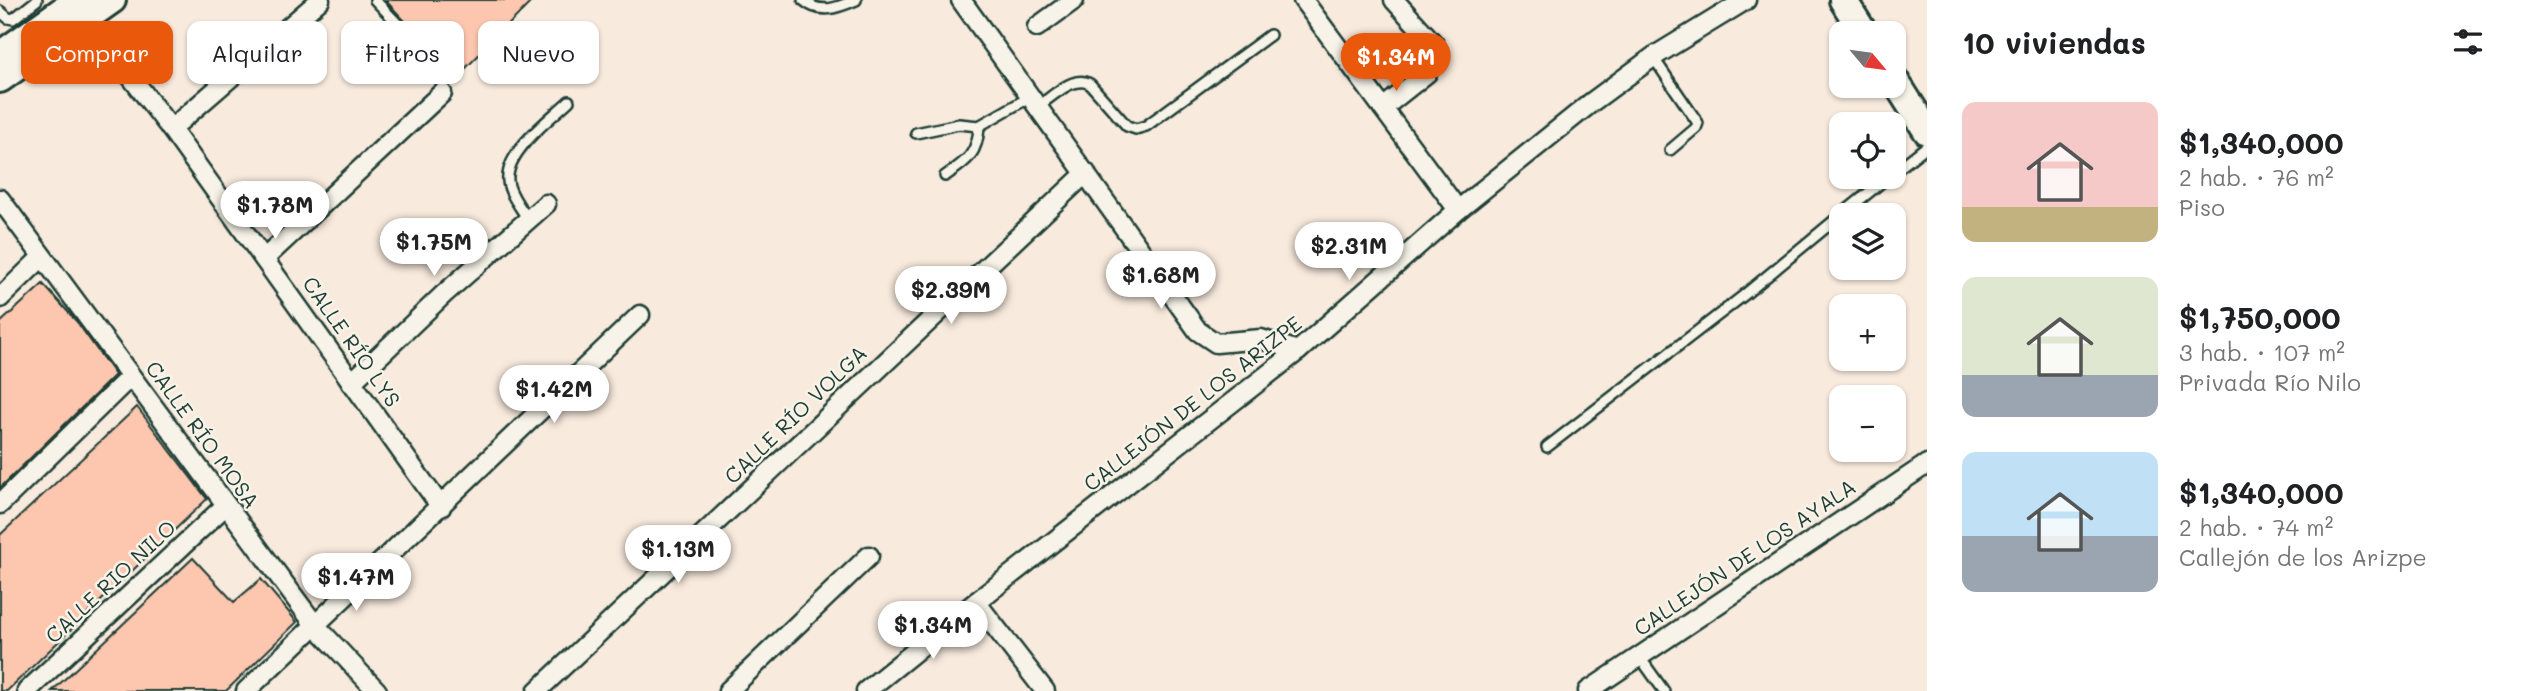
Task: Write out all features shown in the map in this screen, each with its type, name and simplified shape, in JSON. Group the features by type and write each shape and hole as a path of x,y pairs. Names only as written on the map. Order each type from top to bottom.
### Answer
{"main road":[{"path":"0,55 76,8 112,0"},
{"path":"1849,2 1858,21"},
{"path":"0,79 76,8"},
{"path":"1906,98 1927,131"}],"street":[{"path":"171,129 320,0"},
{"path":"961,0 1204,337 1223,344 1261,339 1298,351"},
{"path":"1037,27 1074,0"},
{"path":"1303,0 1458,210"},
{"path":"1383,108 1427,73 1437,53 1434,44 1394,0"},
{"name":"CALLEJÓN DE LOS ARIZPE","path":"866,691 1298,351 1458,210 1592,102 1653,57 1746,0"},
{"name":"CALLE RÍO LYS","path":"76,8 171,129 441,507"},
{"path":"264,259 442,93"},
{"name":"CALLE RÍO VOLGA","path":"537,691 1086,173"},
{"name":"CALLE RÍO MOSA","path":"0,199 315,625 377,691"},
{"path":"351,383 546,204"},
{"path":"0,298 42,257"},
{"path":"246,691 640,315"},
{"path":"0,504 130,377"},
{"name":"CALLEJÓN DE LOS AYALA","path":"1588,691 1927,464"},
{"name":"CALLE RIO NILO","path":"27,691 225,506"},
{"path":"728,691 869,556"},
{"path":"976,602 1045,691"}],"lane":[{"path":"0,11 13,19 37,0"},
{"path":"375,0 395,21"},
{"path":"803,0 811,7 833,10 856,0"},
{"path":"916,133 959,124 978,125 1075,81 1083,80 1090,84 1127,126 1136,129 1146,126 1270,35"},
{"path":"1653,57 1698,123 1696,128 1670,150"},
{"path":"528,220 508,183 511,163 522,146 569,101"},
{"path":"945,176 967,161 978,142 978,125"},
{"path":"1906,163 1927,146"},
{"path":"1856,203 1873,189"},
{"path":"1547,447 1744,296 1829,225"},
{"path":"1639,656 1664,691"}],"building":[{"path":"385,0 533,0 512,21 478,21 478,56 464,70 464,21 405,21"},
{"path":"43,284 77,322 115,375 0,488 0,323"},
{"path":"137,407 207,499 7,691 0,691 0,535"},
{"path":"193,558 234,602 261,579 297,622 226,691 52,691"}]}
